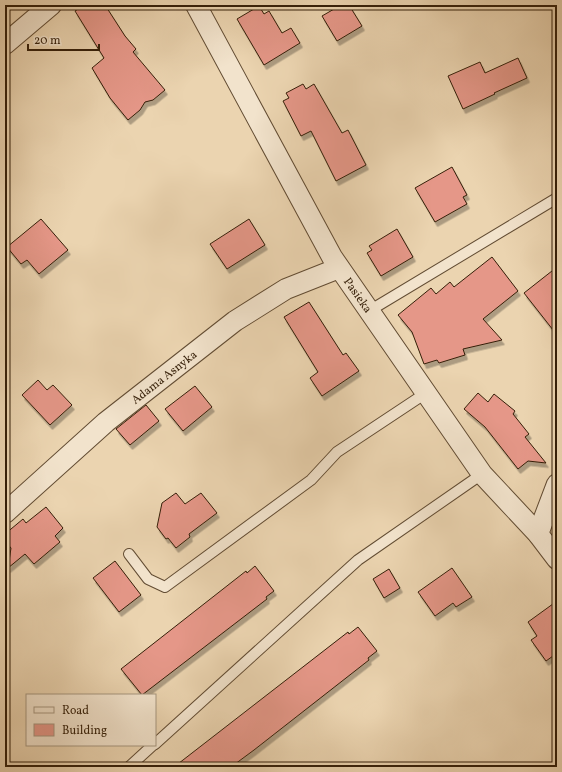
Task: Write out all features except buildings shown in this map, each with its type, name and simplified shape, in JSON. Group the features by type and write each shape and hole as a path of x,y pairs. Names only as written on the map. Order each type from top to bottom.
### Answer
{"street":[{"path":"5,44 51,5"},
{"name":"Pasieka","path":"196,5 339,268 482,474 538,534 557,559"},
{"name":"Adama Asnyka","path":"5,513 106,422 235,321 286,289 339,268"},
{"path":"538,534 557,484"}],"lane":[{"path":"369,310 557,198"},
{"path":"129,554 148,579 164,587 311,480 337,452 426,393"},
{"path":"156,742 358,560 482,474"},
{"path":"129,767 152,746"}]}
